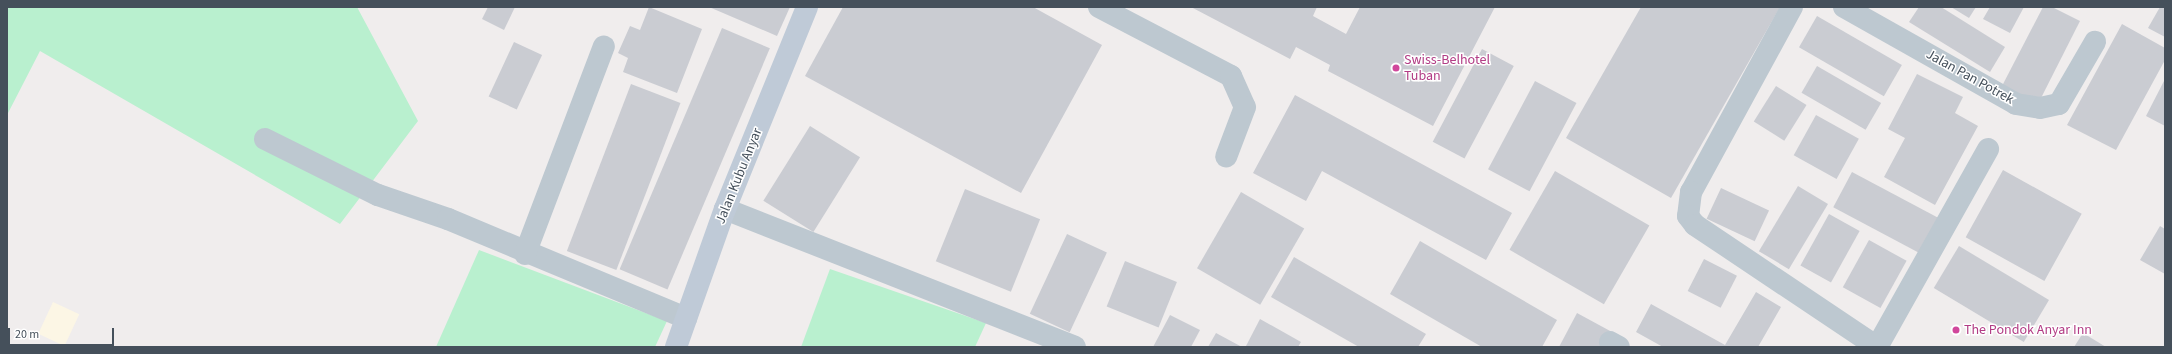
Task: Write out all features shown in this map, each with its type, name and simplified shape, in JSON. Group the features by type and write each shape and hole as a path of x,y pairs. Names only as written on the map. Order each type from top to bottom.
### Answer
{"street":[{"name":"Jalan Kubu Anyar","path":"676,347 725,209 807,7"},
{"path":"1099,7 1231,76 1245,107 1226,157"},
{"path":"1792,7 1691,192 1688,216 1696,225 1877,347 1988,149"},
{"name":"Jalan Pan Potrek","path":"1844,7 2016,104 2040,108 2059,104 2095,42"},
{"path":"525,254 604,46"},
{"path":"265,139 378,195 448,219 525,254 686,318"},
{"path":"725,209 1075,347"}],"shaded area":[{"path":"53,302 79,314 64,346 38,334"}],"green space":[{"path":"7,7 357,7 418,121 340,224 40,51 7,115"},
{"path":"479,250 667,321 655,347 436,347"},
{"path":"830,269 986,323 975,347 801,347"}],"building":[{"path":"488,7 515,7 504,30 482,19"},
{"path":"649,7 702,29 677,93 623,72 628,58 618,53 630,26 640,30"},
{"path":"709,7 790,7 777,36"},
{"path":"843,7 1033,7 1102,45 1021,193 805,76"},
{"name":"Swiss-Belhotel Tuban","path":"1191,7 1317,7 1313,16 1346,34 1360,7 1495,7 1433,126 1328,71 1330,65 1296,47 1290,59"},
{"path":"1641,7 1780,7 1671,198 1566,138"},
{"path":"1919,7 1941,7 2005,47 1990,72 1909,22"},
{"path":"1951,7 1976,7 1969,18"},
{"path":"1990,7 2024,7 2010,33 1983,19"},
{"path":"2043,7 2052,7 2080,21 2038,104 2002,86"},
{"path":"2160,7 2165,7 2165,37 2148,28"},
{"path":"1817,16 1902,65 1884,96 1799,47"},
{"path":"2122,24 2165,48 2165,60 2116,150 2067,125"},
{"path":"722,28 770,48 667,289 620,269"},
{"path":"514,42 542,55 517,109 489,96"},
{"path":"1482,49 1514,66 1464,159 1433,142"},
{"path":"1817,66 1881,103 1866,130 1802,93"},
{"path":"1917,74 1963,97 1955,113 1978,126 1935,205 1884,177 1905,138 1888,129"},
{"path":"2165,79 2165,126 2146,116"},
{"path":"1535,81 1576,103 1530,191 1488,169"},
{"path":"631,84 680,103 616,270 567,251"},
{"path":"1776,86 1807,105 1784,141 1754,122"},
{"path":"1295,95 1512,213 1486,260 1322,171 1306,201 1253,173"},
{"path":"1816,115 1859,139 1837,179 1794,155"},
{"path":"810,126 860,157 813,232 763,201"},
{"path":"2003,170 2082,214 2044,281 1966,237"},
{"path":"1555,171 1649,226 1604,304 1510,250"},
{"path":"1852,172 1938,218 1919,253 1833,207"},
{"path":"1798,186 1828,204 1789,269 1759,251"},
{"path":"1721,188 1769,210 1755,241 1707,219"},
{"path":"965,189 1040,219 1011,292 936,261"},
{"path":"1241,192 1304,228 1260,305 1197,268"},
{"path":"1829,214 1860,231 1831,283 1800,266"},
{"path":"2160,226 2165,229 2165,274 2140,260"},
{"path":"1067,234 1107,253 1070,332 1030,314"},
{"path":"1869,240 1907,261 1880,308 1843,287"},
{"path":"1420,241 1557,320 1542,347 1482,347 1390,294"},
{"path":"1959,246 2049,300 2024,342 1934,288"},
{"path":"1294,257 1426,334 1418,347 1359,347 1271,297"},
{"path":"1704,259 1737,276 1721,308 1688,291"},
{"path":"1125,261 1177,282 1159,327 1107,306"},
{"path":"1756,292 1781,307 1758,347 1663,347 1636,332 1651,304 1725,345"},
{"path":"1577,313 1612,332 1604,347 1559,347"},
{"path":"1170,315 1200,330 1191,347 1153,347"},
{"path":"1260,319 1301,342 1298,347 1246,346"},
{"path":"1216,333 1242,347 1208,347"},
{"path":"2083,333 2106,347 2074,347"}],"place":[{"name":"Swiss-Belhotel Tuban","path":"1396,68"},
{"name":"The Pondok Anyar Inn","path":"1956,330"}]}
